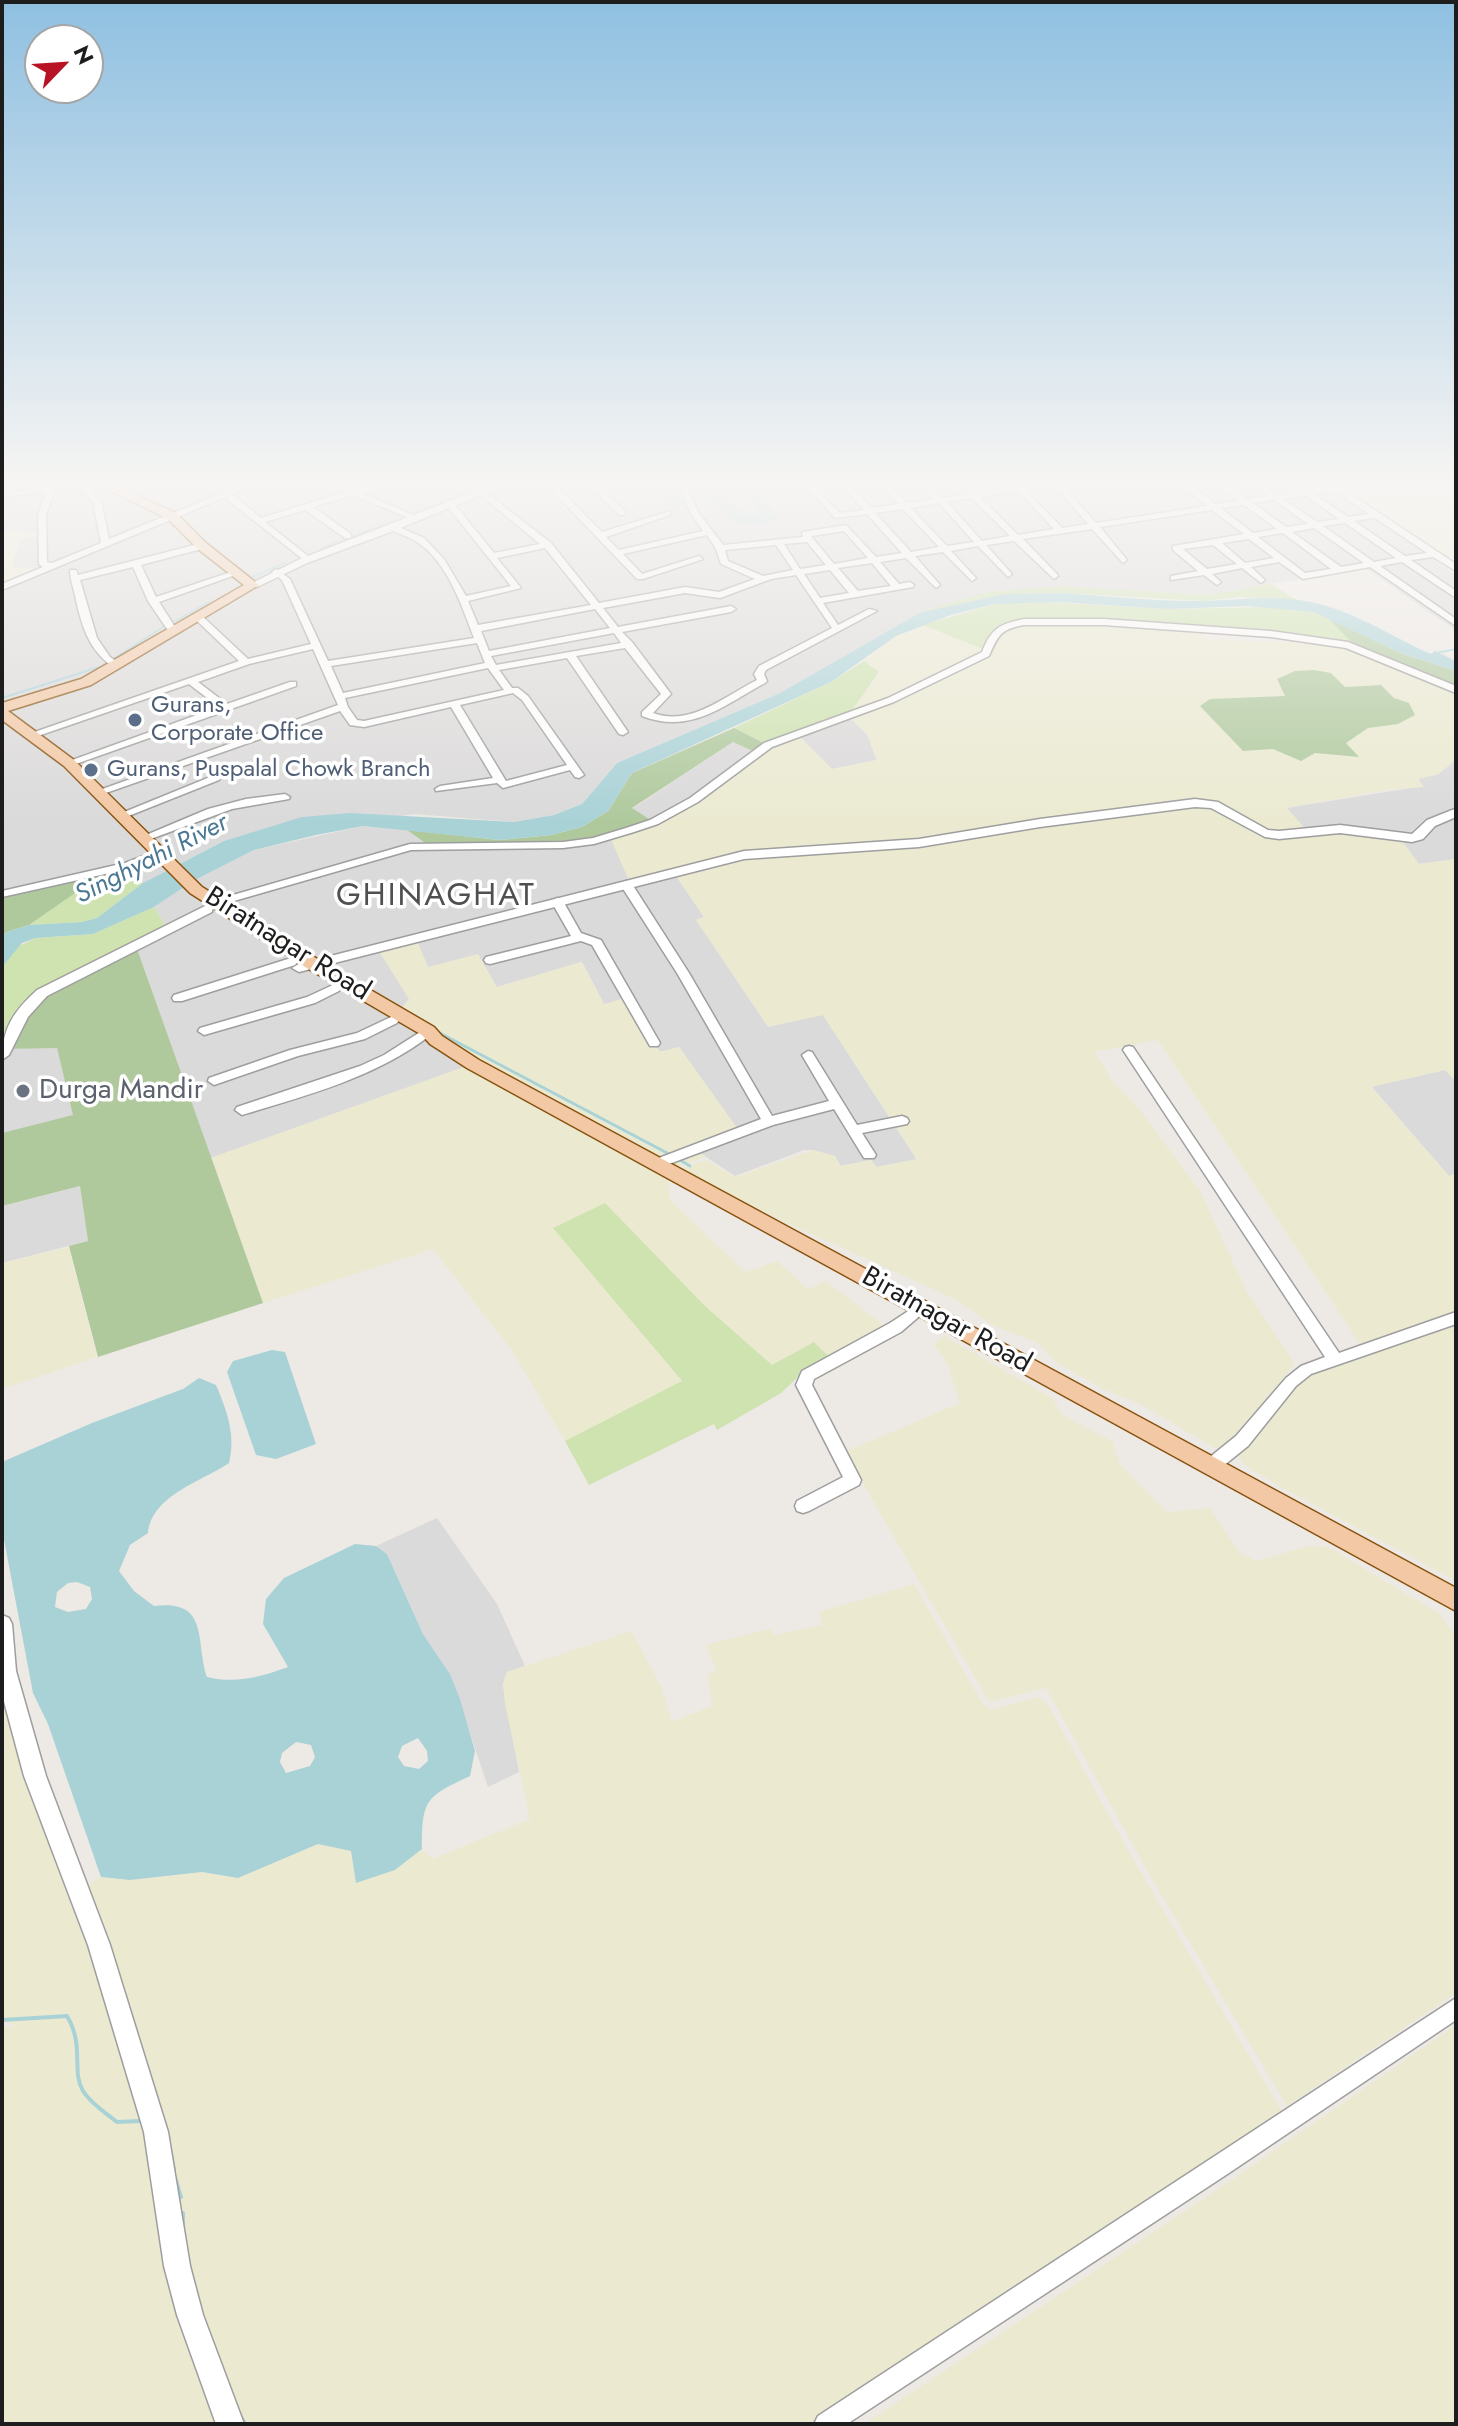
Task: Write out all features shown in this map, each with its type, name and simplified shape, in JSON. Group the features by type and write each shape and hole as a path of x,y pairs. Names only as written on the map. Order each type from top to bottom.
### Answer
{"main road":[{"path":"115,665 220,596"},
{"path":"2,708 79,685 197,616 224,596"},
{"name":"Biratnagar Road","path":"2,708 31,735 69,763 122,815 144,838 156,863"},
{"name":"Biratnagar Road","path":"2,725 57,767 156,863 191,892 335,988 428,1036"},
{"name":"Biratnagar Road","path":"301,965 473,1064 1456,1600"}],"street":[{"path":"80,596 93,640 115,665"},
{"path":"151,596 170,627"},
{"path":"153,601 174,596"},
{"path":"294,596 354,723 359,725 509,690 520,692 575,771 503,785 454,704"},
{"path":"461,596 492,667 509,690"},
{"path":"462,599 476,596"},
{"path":"591,596 667,695 646,715 672,722 700,715 740,690 762,681 759,674 762,668 872,611"},
{"path":"474,629 652,596"},
{"path":"486,654 731,609 716,596"},
{"path":"814,596 836,628"},
{"path":"817,601 843,596"},
{"path":"1417,596 1456,623"},
{"path":"197,616 246,662"},
{"path":"2,1055 17,1021 29,1003 42,993 212,906 410,847 563,845 594,841 654,822 694,800 768,745 891,700 986,654 993,635 1013,624 1126,623 1336,642 1456,690"},
{"path":"326,664 479,640"},
{"path":"99,792 342,701 492,667 629,644"},
{"path":"31,735 246,662 317,645"},
{"path":"570,655 623,732"},
{"path":"191,681 225,707"},
{"path":"69,763 293,684"},
{"path":"122,815 215,778"},
{"path":"440,789 499,780"},
{"path":"144,838 186,819 243,800 285,797"},
{"path":"178,998 744,855 919,843 1040,823 1195,803 1214,805 1265,833 1279,835 1340,829 1412,838 1419,836 1431,823 1456,813"},
{"path":"2,894 128,866 156,863"},
{"path":"626,884 683,973 769,1121"},
{"path":"557,901 579,936"},
{"path":"490,960 579,936 597,943 654,1043"},
{"path":"204,1031 311,1000 335,988"},
{"path":"214,1081 294,1053 361,1036 393,1020"},
{"path":"242,1110 359,1069 428,1036"},
{"path":"1129,1050 1334,1358"},
{"path":"808,1055 835,1104 869,1155"},
{"path":"656,1164 769,1121 835,1104"},
{"path":"853,1130 902,1121"},
{"path":"803,1506 853,1480 804,1385 807,1375 859,1344 909,1321 922,1308"},
{"path":"1211,1466 1242,1441 1291,1382 1306,1370 1456,1318"},
{"path":"2,1624 6,1671 35,1776 99,1945 156,2132 177,2266 190,2315 230,2424"},
{"path":"826,2424 992,2314 1087,2256 1456,2008"}],"shaded area":[{"path":"2,596 1006,596 919,613 780,693 617,763 582,804 554,815 514,822 414,814 224,841 143,883 127,866 2,894"},
{"path":"1406,596 1456,596 1456,631"},
{"path":"848,716 867,734 877,760 832,769 796,733"},
{"path":"733,742 757,753 654,822 632,809"},
{"path":"1456,760 1456,859 1419,864 1310,834 1286,808 1423,786 1418,779 1438,774"},
{"path":"363,826 407,830 428,845 610,837 674,873 704,917 696,920 719,952 823,1015 917,1160 876,1167 871,1160 840,1166 814,1150 804,1150 735,1176 694,1149 739,1132 679,1047 660,1052 654,1043 604,1004 582,962 497,987 409,999 393,1020 473,1064 211,1158 136,946 168,930 154,907 195,880 254,850"},
{"path":"57,1047 74,1116 2,1133 2,1056 5,1049"},
{"path":"1445,1070 1456,1081 1456,1174 1449,1176 1371,1086"},
{"path":"80,1186 88,1241 2,1263 2,1206"},
{"path":"437,1518 497,1604 525,1666 507,1672 503,1684 519,1772 488,1787 450,1674 423,1634 387,1554 376,1546"}],"green space":[{"path":"973,596 996,596 919,613"},
{"path":"1120,596 1290,596 1298,601 1240,597 1204,601"},
{"path":"1030,601 1168,609 1277,607 1313,612 1329,619 1358,649 1348,645 1154,626 1024,622 993,635 988,651 923,625 994,604"},
{"path":"1329,619 1403,654 1456,671 1456,693 1358,649"},
{"path":"1065,621 1201,629 1207,639 1285,643 1303,637 1336,642 1456,693 1456,760 1438,774 1418,779 1424,787 1385,790 1287,808 1310,834 1340,829 1400,838 1419,864 1456,859 1456,1081 1445,1070 1371,1087 1449,1176 1456,1174 1456,1313 1360,1344 1158,1040 1095,1052 1112,1080 1140,1110 1200,1191 1246,1290 1295,1364 1236,1434 1217,1449 1140,1404 1103,1389 1057,1363 1038,1343 992,1325 955,1299 672,1171 706,1160 735,1177 814,1150 835,1156 841,1166 871,1160 876,1167 917,1159 823,1015 768,1027 696,920 704,917 674,873 630,883 610,837 654,822 725,774 796,733 832,769 877,760 867,734 848,716 879,673 864,661 896,636 923,625 988,650 989,642 1013,624","holes":["1331,673 1345,687 1381,686 1394,698 1409,703 1398,724 1368,728 1345,743 1357,757 1315,753 1301,761 1273,749 1243,751 1201,706 1210,699 1286,696"]},
{"path":"864,661 879,672 848,716 768,745 734,728 831,682"},
{"path":"1295,671 1331,673 1345,687 1381,685 1394,698 1409,703 1415,715 1398,724 1368,728 1346,743 1359,757 1315,753 1301,761 1273,749 1243,751 1200,706 1210,699 1285,696 1277,679"},
{"path":"734,728 768,745 757,753 733,742 632,808 654,822 594,841 428,845 407,830 500,840 551,835 582,827 608,811 632,773"},
{"path":"128,866 143,883 97,918 82,922 29,925 107,871"},
{"path":"107,871 29,925 7,932 2,937 2,894"},
{"path":"154,907 168,930 42,993 2,1049 2,967 13,949 36,938 93,934"},
{"path":"416,938 428,967 478,954 497,987 581,962 604,1004 628,997 660,1052 679,1047 740,1132 695,1150 706,1157 668,1170 670,1200 745,1272 777,1261 808,1289 826,1281 890,1330 831,1359 814,1343 772,1365 705,1306 604,1203 621,1308 682,1382 565,1441 511,1349 433,1249 263,1303 211,1158 472,1064 434,1040 393,1020 409,999 377,948"},
{"path":"136,946 263,1303 98,1357 69,1246 88,1241 80,1186 2,1206 2,1133 73,1115 57,1048 5,1049 29,1003"},
{"path":"605,1203 705,1306 772,1365 814,1342 831,1359 807,1375 799,1376 781,1393 717,1430 714,1424 589,1485 565,1441 682,1381 553,1228"},
{"path":"69,1247 97,1357 2,1389 2,1263"},
{"path":"1456,1322 1456,1581 1281,1487 1244,1465 1238,1455 1292,1389 1307,1376"},
{"path":"944,1336 1052,1398 1064,1416 1112,1441 1120,1464 1167,1512 1210,1508 1240,1553 1256,1561 1309,1546 1328,1547 1440,1614 1456,1636 1456,1993 1287,2106 1152,1879 1046,1688 989,1702 845,1452 960,1403 948,1365 934,1344"},
{"path":"914,1584 982,1703 991,1710 1038,1697 1047,1703 1129,1852 1288,2122 826,2424 2,2424 2,2025 19,2028 2,2020 2,1623 19,1717 79,1890 101,1877 130,1880 202,1872 238,1878 318,1844 351,1851 356,1882 395,1870 422,1849 432,1859 530,1819 505,1704 503,1684 507,1672 631,1631 661,1686 672,1722 712,1706 708,1675 716,1670 706,1645 770,1629 774,1635 822,1625 819,1612","holes":["119,2014 155,2131 140,2121"]},
{"path":"1456,2025 1456,2424 864,2424 1236,2177"}],"water":[{"path":"995,596 1105,596 1168,601 1276,598 1305,601 1334,608 1431,654 1435,651 1456,661 1456,671 1403,654 1313,612 1248,606 1168,609 1058,602 994,604 951,615 896,636 831,682 632,773 608,811 582,827 551,835 500,840 363,826 316,835 254,850 195,880 154,907 93,934 36,938 22,943 2,967 2,937 7,932 29,925 82,922 97,918 143,883 224,841 302,817 350,813 514,822 554,815 582,804 617,763 780,693 919,613"},
{"path":"272,1350 285,1352 316,1444 276,1459 256,1455 227,1372 233,1361"},
{"path":"199,1378 216,1385 231,1433 229,1463 168,1499 151,1520 148,1533 130,1545 119,1571 134,1591 154,1606 184,1609 192,1616 200,1637 207,1677 238,1680 288,1667 263,1624 266,1599 284,1578 355,1544 376,1546 387,1554 423,1634 450,1674 475,1751 470,1776 444,1789 429,1802 423,1820 422,1849 395,1870 356,1883 351,1851 318,1844 238,1878 202,1872 130,1880 101,1877 48,1724 33,1693 2,1529 2,1462 92,1423 183,1389","holes":["77,1582 90,1587 92,1599 86,1609 68,1612 55,1607 57,1592 68,1583","418,1738 427,1751 428,1761 419,1769 404,1766 398,1757 402,1746","296,1742 311,1745 315,1757 310,1766 286,1773 280,1762 282,1753"]}],"waterway":[{"path":"170,624 209,602"},
{"path":"113,659 163,627"},
{"path":"1437,653 1456,649"},
{"path":"2,698 99,667"},
{"path":"436,1031 669,1154"},
{"path":"680,1160 690,1166"},
{"path":"2,2020 67,2016 75,2038 78,2075 83,2091 117,2122 140,2121"},
{"path":"168,2138 174,2170"},
{"path":"175,2177 181,2197"},
{"path":"183,2213 183,2228"},
{"path":"239,2413 245,2424"}],"place":[{"name":"Gurans, Corporate Office","path":"135,720"},
{"name":"Gurans, Puspalal Chowk Branch","path":"91,770"},
{"name":"Durga Mandir","path":"23,1091"}],"district":[{"name":"GHINAGHAT","path":"436,897"}],"water label":[{"name":"Singhyahi River","path":"152,860"}]}
